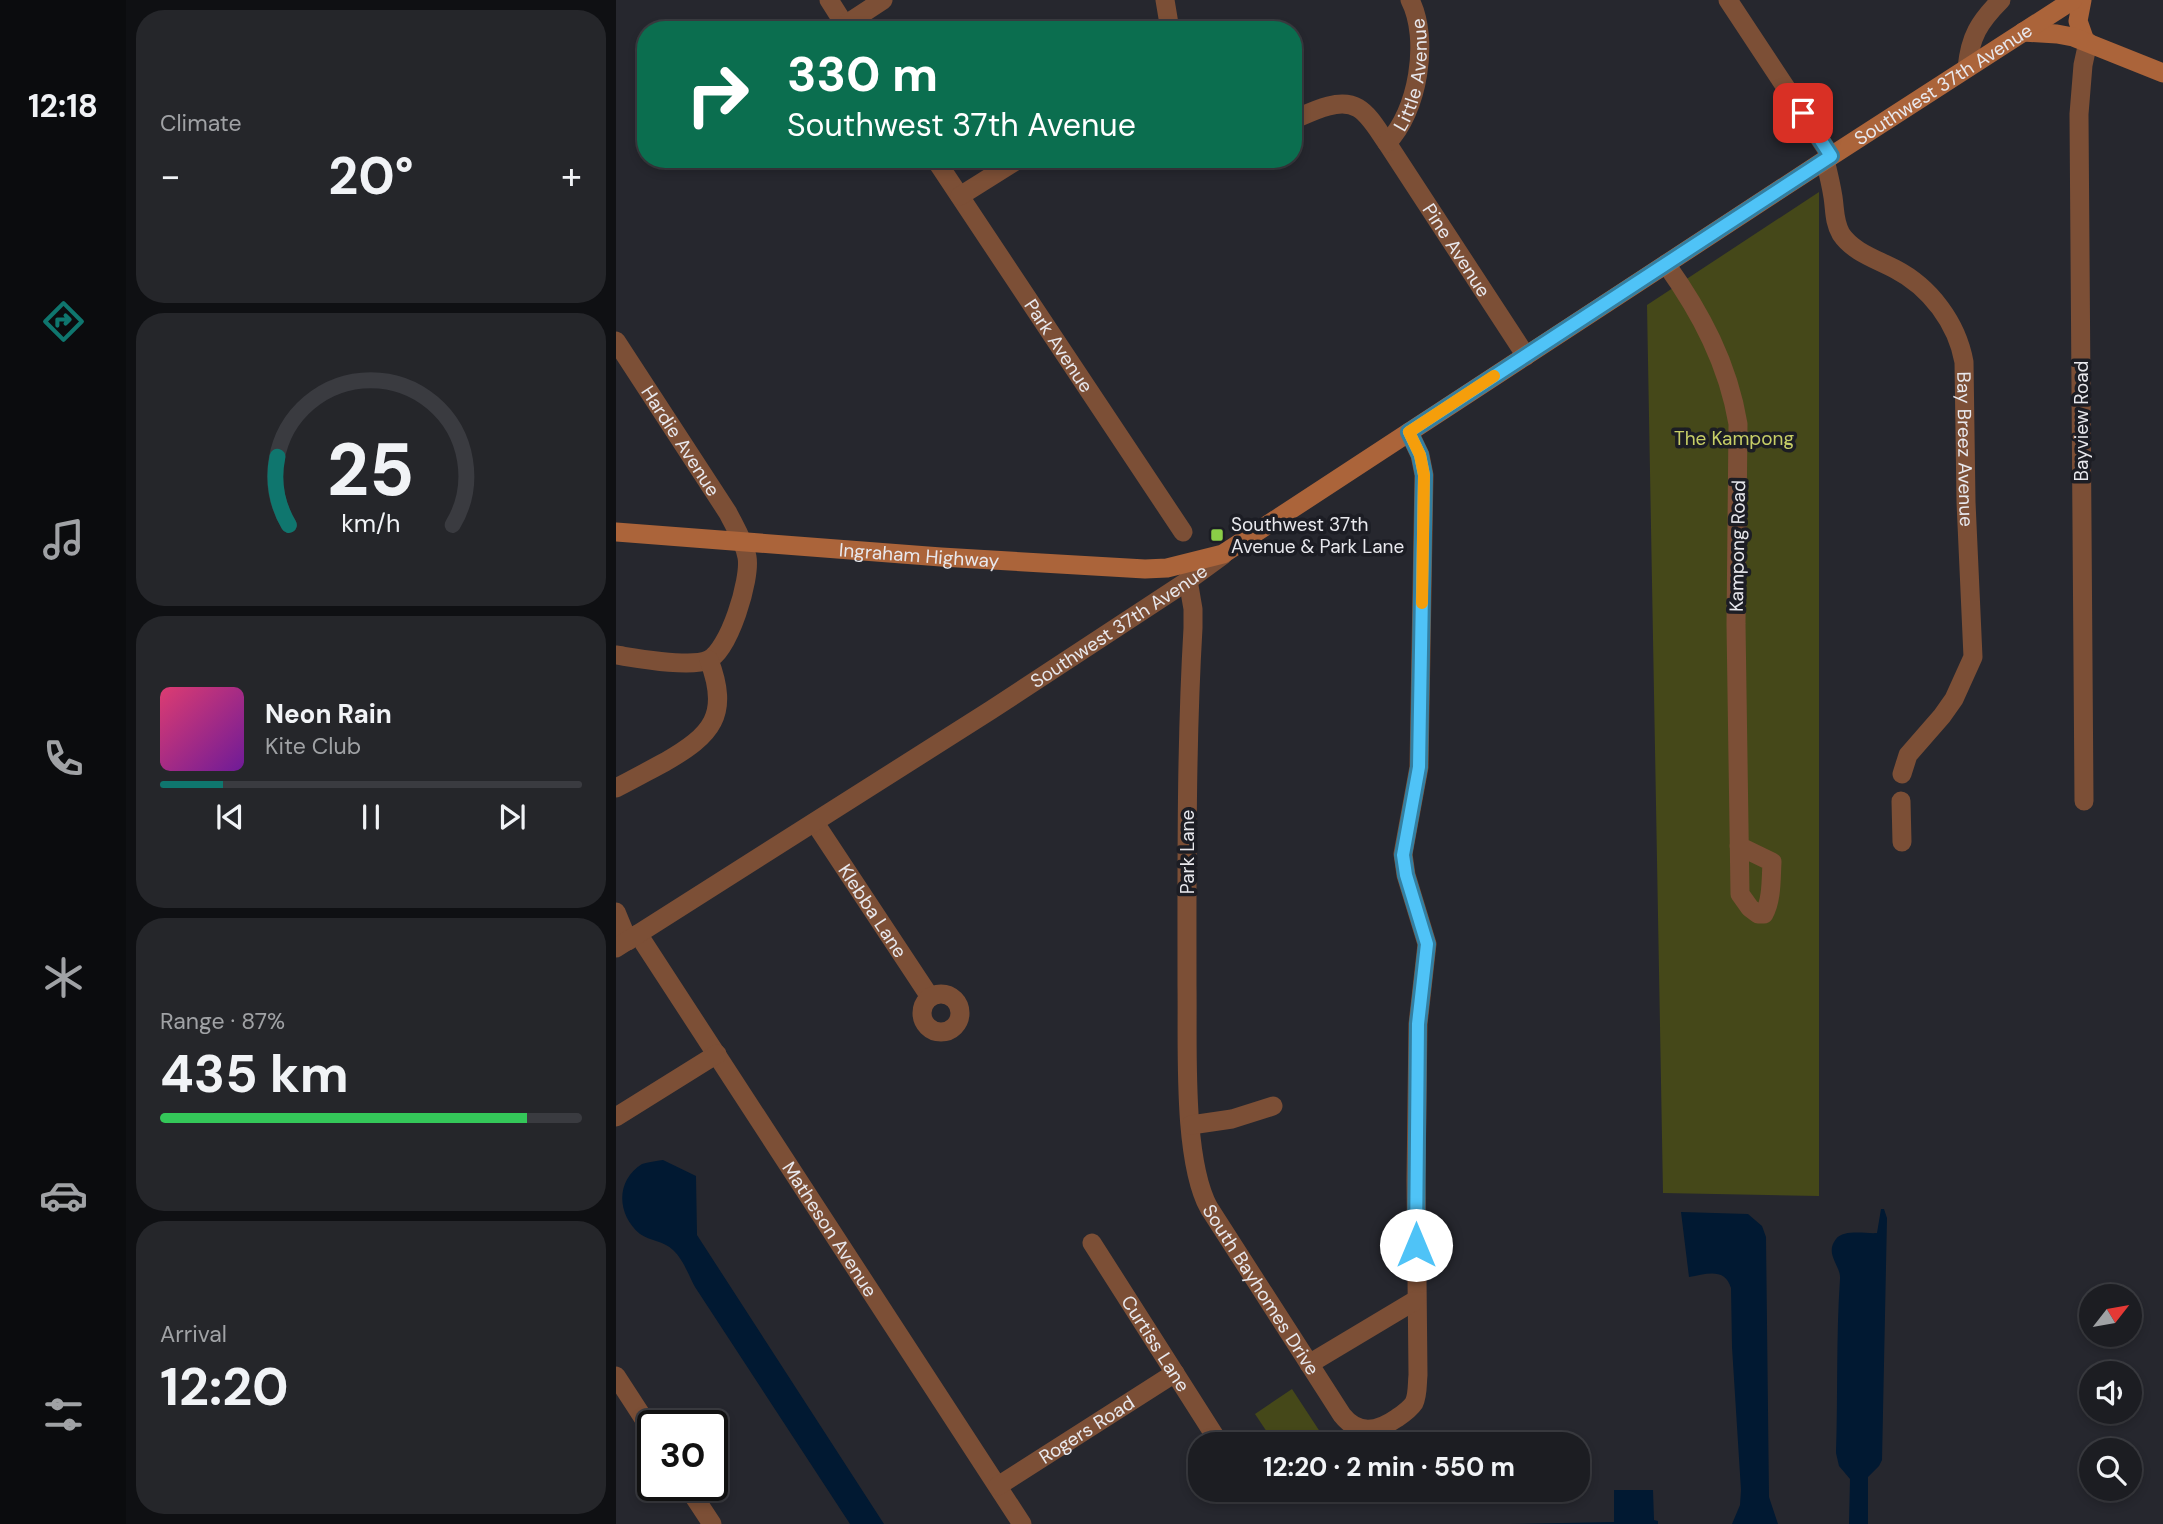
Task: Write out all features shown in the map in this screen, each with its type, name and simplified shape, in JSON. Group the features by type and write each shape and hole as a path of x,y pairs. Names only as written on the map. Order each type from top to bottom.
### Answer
{"main road":[{"name":"Southwest 37th Avenue","path":"1223,554 2073,0"},
{"path":"2081,0 2078,22 2086,41"},
{"path":"2023,32 2057,34 2086,41 2163,73"},
{"name":"Ingraham Highway","path":"616,532 1146,569 1167,568 1223,554"}],"street":[{"path":"829,0 843,21"},
{"path":"855,21 883,0"},
{"path":"1165,0 1168,21"},
{"name":"Little Avenue","path":"1387,143 1408,114 1415,90 1420,40 1417,18 1410,0"},
{"path":"1728,0 1828,158"},
{"path":"1967,68 1975,33 2001,0"},
{"name":"Bayview Road","path":"2084,801 2079,114 2086,41"},
{"name":"Pine Avenue","path":"1302,117 1334,106 1352,106 1364,113 1387,143 1525,356"},
{"name":"Bay Breez Avenue","path":"1828,158 1835,219 1843,236 1865,254 1904,274 1931,299 1952,328 1962,350 1964,362 1966,502 1973,657 1954,699 1908,755 1902,774"},
{"name":"Park Avenue","path":"941,168 1184,532"},
{"path":"960,196 1005,168"},
{"name":"Kampong Road","path":"1666,264 1696,309 1717,351 1734,396 1738,424 1736,624 1739,846"},
{"name":"Hardie Avenue","path":"616,341 744,542"},
{"path":"1309,1364 1416,1300 1418,1024 1427,944 1406,875 1403,855 1419,767 1424,475 1420,455 1409,432"},
{"path":"616,655 676,662 709,660 723,646 738,610 748,569 744,542"},
{"name":"Southwest 37th Avenue","path":"627,941 815,824 1188,580 1223,554"},
{"name":"Park Lane","path":"1188,580 1193,609 1187,857 1191,1125"},
{"path":"616,789 691,747 706,732 715,715 718,695 709,660"},
{"path":"1901,801 1902,842"},
{"name":"Klebba Lane","path":"815,824 930,997"},
{"name":"Matheson Avenue","path":"616,912 627,941 717,1054 1022,1524"},
{"path":"616,1117 717,1054"},
{"path":"1191,1125 1232,1119 1273,1106"},
{"name":"South Bayhomes Drive","path":"1191,1125 1195,1164 1204,1199 1347,1421 1361,1430 1370,1431 1381,1427 1405,1413 1414,1403 1416,1300"},
{"name":"Curtiss Lane","path":"1092,1243 1212,1432"},
{"name":"Rogers Road","path":"998,1486 1175,1373"},
{"path":"616,1376 638,1410"},
{"path":"697,1501 712,1524"}],"green space":[{"name":"The Kampong","path":"1819,192 1819,1196 1663,1193 1647,305"},
{"path":"1292,1389 1320,1432 1267,1432 1255,1414"}],"water":[{"path":"663,1160 696,1176 697,1235 884,1524 850,1524 695,1287 680,1258 669,1247 640,1234 632,1226 622,1198 627,1179 642,1164"},
{"path":"1881,1209 1884,1209 1887,1218 1882,1460 1868,1477 1868,1524 1849,1524 1850,1479 1839,1466 1836,1453 1840,1274 1832,1250 1836,1239 1844,1234 1877,1233"},
{"path":"1681,1212 1748,1214 1762,1226 1766,1237 1769,1497 1778,1524 1732,1524 1740,1505 1741,1490 1731,1288 1720,1274 1689,1277"},
{"path":"1614,1490 1653,1490 1654,1520 1658,1521 1658,1524 1509,1524 1614,1522"}],"slow traffic":[{"path":"1422,603 1424,475 1420,455 1409,432 1494,376"}],"place":[{"name":"Southwest 37th Avenue & Park Lane","path":"1217,535"}],"route":[{"path":"1416,1245 1418,1024 1427,944 1406,875 1403,855 1419,767 1424,475 1420,455 1409,432 1831,156 1803,113"}]}
